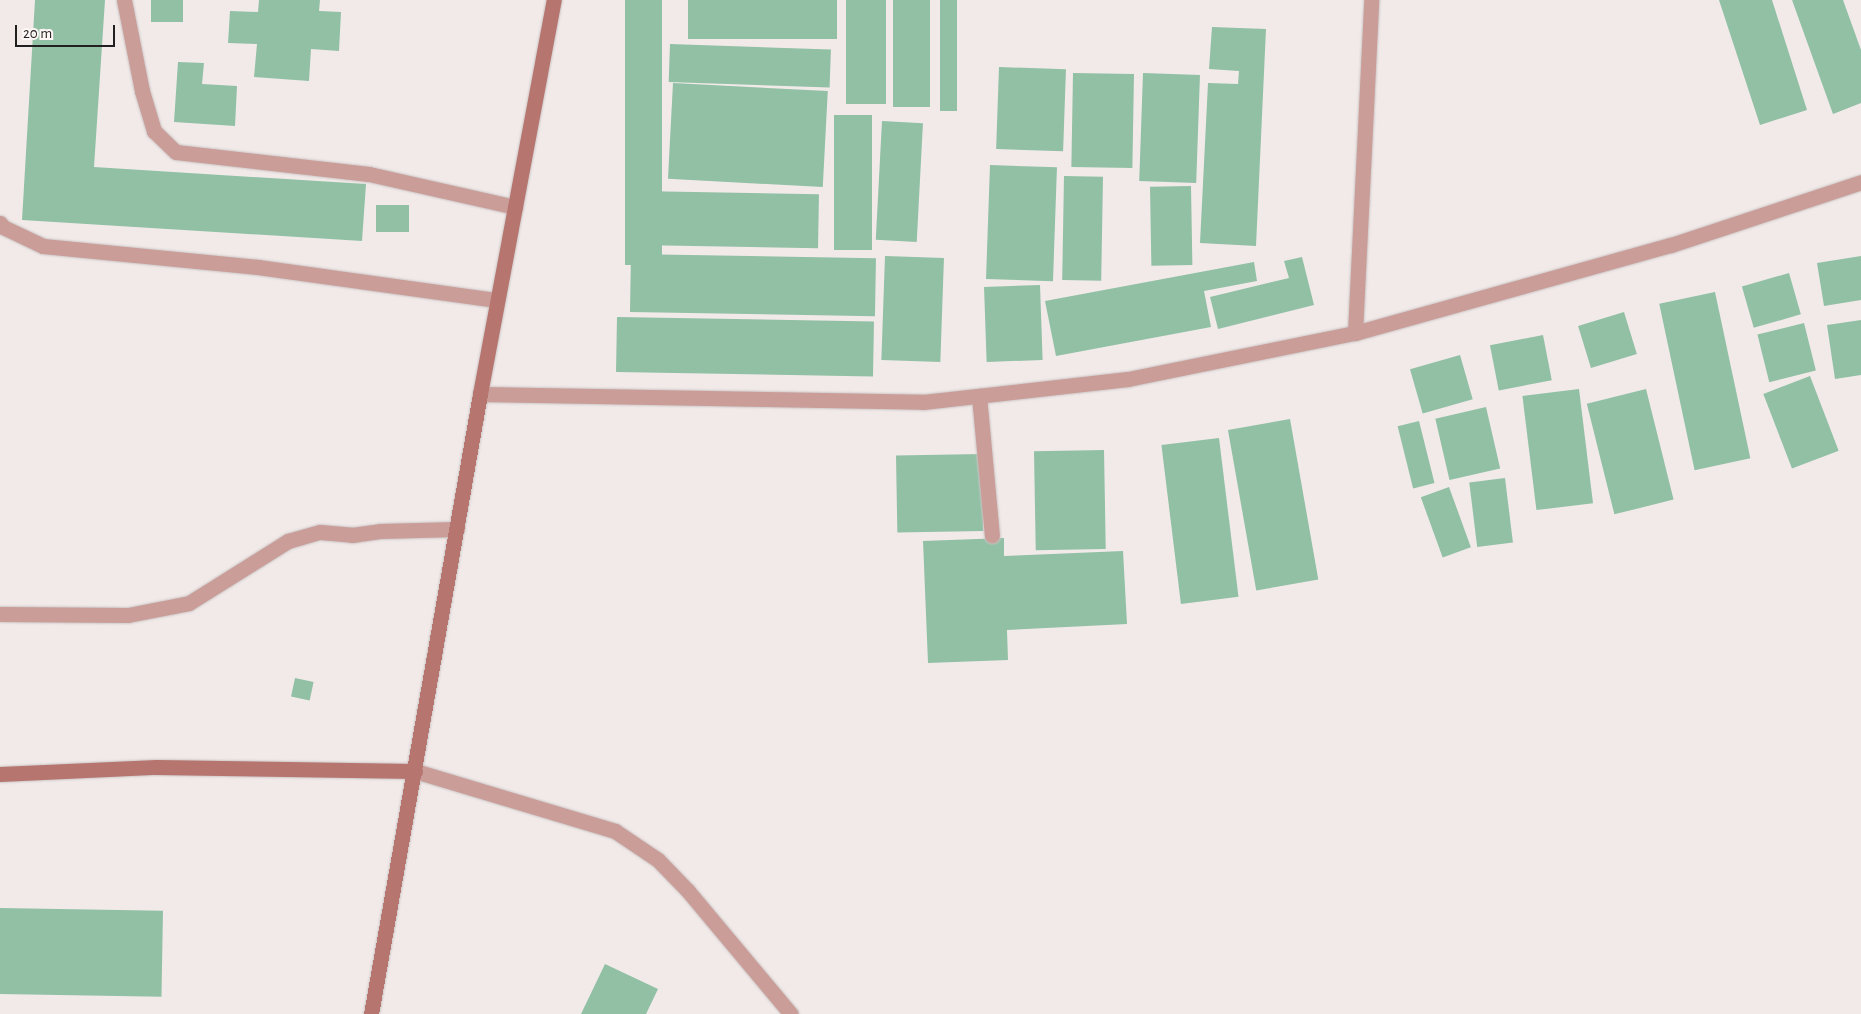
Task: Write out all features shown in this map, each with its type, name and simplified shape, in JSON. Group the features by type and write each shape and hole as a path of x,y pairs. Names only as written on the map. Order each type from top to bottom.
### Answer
{"main road":[{"path":"371,1014 480,394 554,0"},
{"path":"0,774 156,767 415,771"}],"street":[{"path":"124,0 142,91 154,131 176,152 369,174 515,206"},
{"path":"1355,333 1371,0"},
{"path":"480,394 923,402 1128,379 1355,333 1671,245 1861,182"},
{"path":"0,223 3,227 43,246 258,267 497,300"},
{"path":"979,396 992,534"},
{"path":"1,614 128,616 189,603 288,541 320,532 352,534 457,528"},
{"path":"415,771 614,831 658,860 688,891 791,1014"}],"building":[{"path":"35,0 105,0 94,167 366,184 362,241 22,220"},
{"path":"151,0 183,0 183,22 151,22"},
{"path":"259,0 320,0 319,11 341,12 339,51 311,49 309,81 254,77 257,44 228,43 230,11 258,12"},
{"path":"625,0 662,0 662,265 625,265"},
{"path":"688,0 837,0 837,39 688,39"},
{"path":"846,0 886,0 886,104 846,104"},
{"path":"893,0 930,0 930,107 893,107"},
{"path":"940,0 957,0 957,111 940,111"},
{"path":"1719,0 1772,0 1807,110 1760,125"},
{"path":"1792,0 1843,0 1861,50 1861,103 1833,114"},
{"path":"1212,27 1266,29 1256,246 1200,243 1208,83 1238,84 1239,71 1209,69"},
{"path":"670,44 831,50 830,88 669,82"},
{"path":"178,62 204,63 202,84 237,86 235,126 174,122"},
{"path":"999,67 1066,69 1063,151 996,149"},
{"path":"1073,73 1134,74 1132,168 1071,167"},
{"path":"1143,73 1200,75 1196,183 1139,181"},
{"path":"673,83 828,91 823,187 668,179"},
{"path":"834,115 872,115 872,250 834,250"},
{"path":"882,121 923,123 917,242 876,240"},
{"path":"990,165 1057,167 1053,281 986,279"},
{"path":"1064,176 1103,177 1101,281 1062,280"},
{"path":"1191,186 1192,265 1151,266 1150,187"},
{"path":"638,191 819,194 818,248 637,245"},
{"path":"376,205 409,205 409,232 376,232"},
{"path":"631,254 876,258 875,316 630,312"},
{"path":"885,256 944,258 940,362 881,360"},
{"path":"1861,256 1861,300 1824,306 1817,263"},
{"path":"1302,257 1314,305 1218,329 1210,297 1289,278 1284,261"},
{"path":"1254,262 1257,281 1204,291 1211,327 1056,356 1045,301"},
{"path":"1789,273 1801,314 1754,328 1742,287"},
{"path":"1040,285 1043,360 987,362 984,287"},
{"path":"1715,292 1750,458 1695,470 1659,304"},
{"path":"1624,312 1637,354 1591,368 1578,326"},
{"path":"617,317 874,321 873,376 616,372"},
{"path":"1861,320 1861,375 1835,379 1827,325"},
{"path":"1804,323 1816,371 1769,382 1757,335"},
{"path":"1543,335 1552,380 1499,390 1490,345"},
{"path":"1460,355 1473,399 1423,414 1410,369"},
{"path":"1810,376 1839,451 1792,469 1763,394"},
{"path":"1579,389 1593,503 1536,510 1522,396"},
{"path":"1646,389 1674,500 1614,514 1587,404"},
{"path":"1486,407 1500,468 1450,480 1435,419"},
{"path":"1290,419 1318,580 1256,590 1228,430"},
{"path":"1419,421 1434,483 1413,488 1398,426"},
{"path":"1219,438 1238,597 1181,604 1161,445"},
{"path":"1104,450 1106,549 1036,550 1034,451"},
{"path":"982,454 983,531 897,532 896,456"},
{"path":"1505,478 1513,543 1477,547 1469,482"},
{"path":"1449,487 1471,547 1443,557 1421,497"},
{"path":"1004,538 1004,556 1123,551 1127,624 1007,630 1008,660 928,663 923,541"},
{"path":"295,678 314,682 310,701 291,697"},
{"path":"0,908 163,911 161,997 0,994"},
{"path":"605,964 658,989 646,1014 581,1014"}]}
